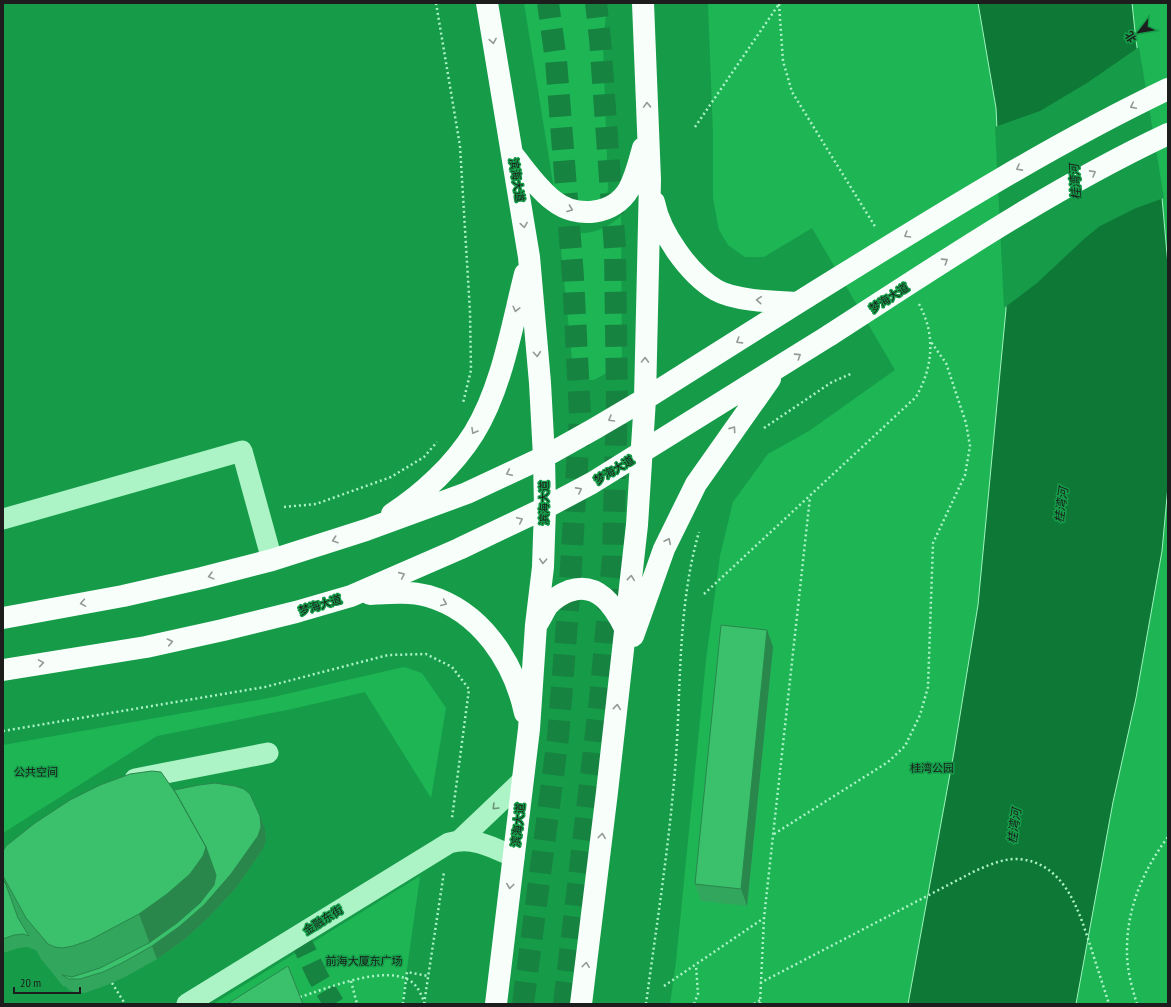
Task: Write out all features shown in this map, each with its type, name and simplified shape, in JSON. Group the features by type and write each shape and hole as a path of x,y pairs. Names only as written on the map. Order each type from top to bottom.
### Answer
{"main road":[{"name":"滨海大道","path":"487,3 529,257 544,457 545,508 543,567 536,625 529,729 496,1004"},
{"path":"581,1004 621,669 636,525 645,400 650,180 643,3"},
{"path":"3,618 130,594 202,578 272,560 366,530 467,493 544,457 645,400 802,300 1008,174 1098,123 1168,89"},
{"path":"512,154 537,185 554,202 581,213 594,212 606,209 618,203 629,189 637,170 648,126"},
{"name":"梦海大道","path":"3,670 146,647 223,630 351,596 452,552 545,508 641,453 777,370 1020,214 1109,163 1168,134"},
{"path":"650,180 656,216 674,248 696,274 717,290 749,300 802,300"},
{"path":"366,530 401,508 427,487 452,462 474,433 490,398 504,355 529,257"},
{"path":"621,669 664,548 696,484 740,419 777,370"},
{"path":"536,625 549,604 561,594 576,588 587,588 601,594 615,609 625,628"},
{"path":"351,596 401,592 428,596 453,607 476,623 496,645 512,673 521,696 529,729"}],"street":[{"path":"3,519 242,451 272,560"},
{"path":"116,783 268,753"},
{"name":"金融东街","path":"188,1004 455,841 523,780"},
{"path":"455,841 492,847 514,857"}],"path":[{"path":"436,3 460,146 470,312 471,370 463,405"},
{"path":"695,127 780,3"},
{"path":"774,834 888,762 905,746 920,715 928,687 933,542 965,475 970,446 966,423 946,362 931,341"},
{"path":"758,433 832,382 853,373"},
{"path":"284,507 316,504 391,477 424,457 442,437"},
{"path":"760,1004 764,918 810,497"},
{"path":"646,1004 660,900 676,759 683,630 690,561 699,531"},
{"path":"3,732 265,687 388,655 426,654 452,667 469,689 455,841 428,976 424,1004"},
{"path":"1137,1004 1131,981 1127,953 1130,920 1139,886 1152,858 1168,837"},
{"path":"760,984 827,950 975,870 1005,860 1018,859 1032,862 1047,868 1060,880 1072,897 1080,914 1109,1004"},
{"path":"664,986 764,918"},
{"path":"694,1004 698,984 696,965"},
{"path":"403,1004 407,972 428,976"},
{"path":"296,999 351,981 394,975 412,982 417,988 424,1004"},
{"path":"351,981 357,1004"},
{"path":"112,983 125,1004"},
{"path":"754,1004 760,1000"}],"green space":[{"path":"524,3 607,3 603,44 608,190 604,198 585,211 554,189"},
{"name":"桂湾公园","path":"708,3 1168,3 1168,1004 670,1004 676,962 706,660 720,556 733,502 768,454 809,431 895,370 812,228 764,257 745,257 728,245 719,230 713,198 713,134"},
{"path":"621,216 622,364 594,380 574,380 559,230 576,233 592,232 607,226"},
{"name":"公共空间","path":"404,667 422,673 446,708 431,798 365,692 292,709 157,736 3,833 3,745 269,698"},
{"name":"前海大厦东广场","path":"420,876 402,1004 213,1004"}],"water":[{"name":"桂湾河","path":"978,3 1132,3 1136,41 1162,198 1168,265 1168,486 1162,551 1136,698 1113,802 1076,1004 908,1004 954,752 978,605 1006,309 996,108"}],"pier":[{"path":"1139,47 1164,198 1136,208 1100,226 1037,283 1004,308 995,127 1040,111 1087,83"}],"building":[{"path":"721,625 767,630 741,889 695,884"},
{"path":"152,771 161,772 177,795 206,847 203,856 190,874 167,894 139,914 90,940 73,946 62,948 48,944 26,918 3,876 3,851 6,846 35,823 70,800 100,785 130,774"},
{"path":"215,783 244,789 250,794 260,816 261,827 258,836 231,874 204,905 180,926 152,946 103,972 80,979 69,979 62,975 72,977 100,968 149,943 177,923 200,903 214,885 216,875 206,847 174,790"},
{"path":"5,882 18,918 29,936 23,934 14,935 3,939 3,884"},
{"path":"288,966 303,1004 227,1004"}],"tunnel":[{"path":"523,1004 558,737 570,584 580,416 573,277 556,60 548,3"},
{"path":"564,1004 600,699 613,557 617,399 615,249 600,39 596,3"},
{"path":"298,935 318,977 334,1004"}]}
